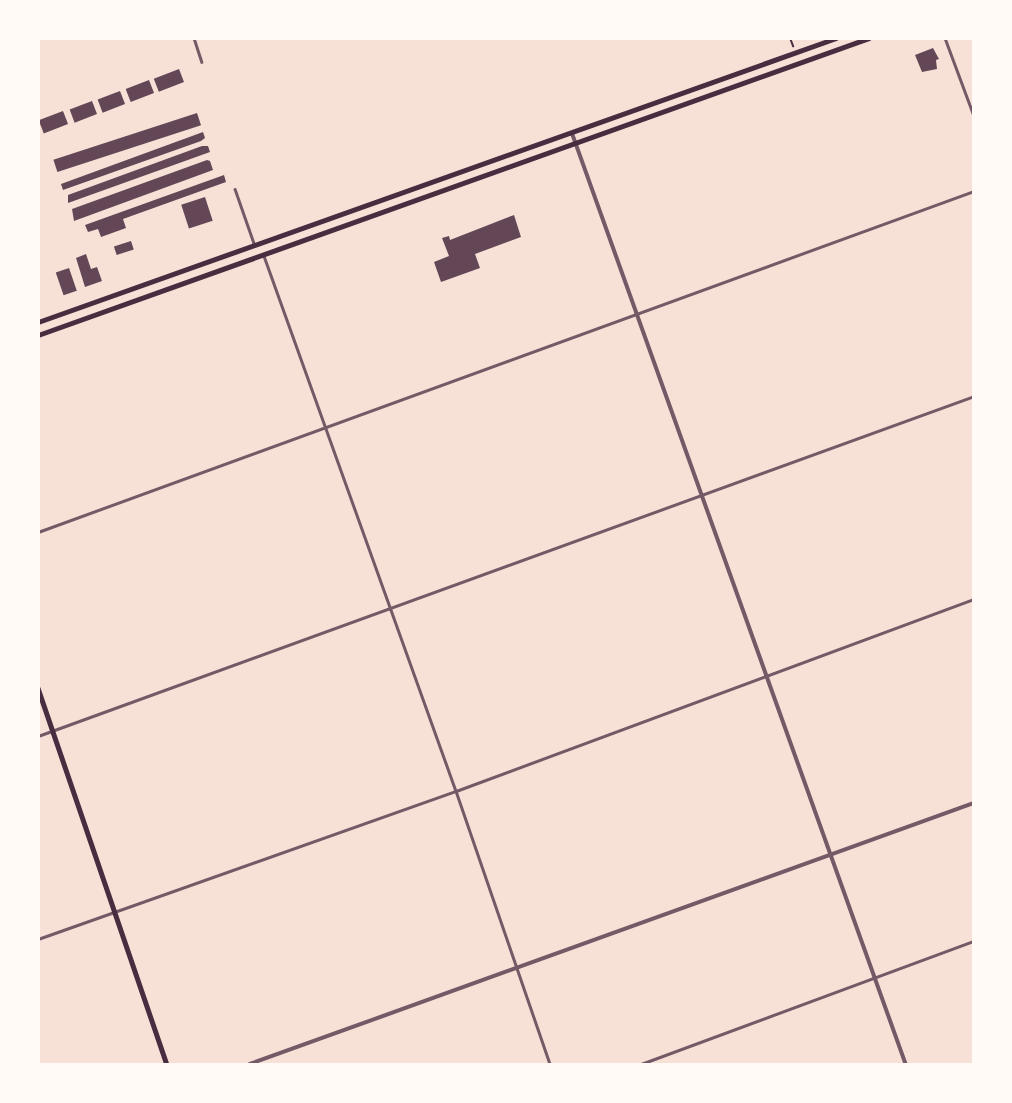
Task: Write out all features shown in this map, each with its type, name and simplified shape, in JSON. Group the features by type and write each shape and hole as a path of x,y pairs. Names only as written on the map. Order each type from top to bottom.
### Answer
{"highway":[{"path":"38,322 573,135 836,38"},
{"path":"38,335 577,145 869,38"}],"main road":[{"path":"38,688 117,912 167,1065"}],"street":[{"path":"194,38 202,62"},
{"path":"946,38 974,116"},
{"path":"573,135 906,1065"},
{"path":"235,189 255,247"},
{"path":"38,532 974,191"},
{"path":"263,254 456,791 550,1065"},
{"path":"38,736 974,396"},
{"path":"38,939 456,791 974,599"},
{"path":"250,1065 974,803"},
{"path":"641,1065 974,941"}],"path":[{"path":"790,38 796,53"}],"building":[{"path":"933,48 939,59 936,60 937,69 922,72 915,55"},
{"path":"179,69 184,82 159,92 154,79"},
{"path":"149,80 154,93 131,102 126,89"},
{"path":"120,91 125,104 103,113 98,100"},
{"path":"92,101 97,114 75,123 70,110"},
{"path":"63,111 68,124 44,133 39,120"},
{"path":"197,113 201,125 57,172 53,160"},
{"path":"203,132 205,138 201,141 63,190 61,184"},
{"path":"208,146 210,152 68,203 68,195"},
{"path":"207,160 213,170 74,221 72,209"},
{"path":"224,175 226,182 123,219 126,228 101,237 98,229 88,232 85,225"},
{"path":"205,197 213,221 189,229 181,205"},
{"path":"514,215 521,237 475,254 480,268 441,282 434,262 449,256 442,238 449,236 450,240"},
{"path":"131,241 134,250 117,255 114,247"},
{"path":"86,254 91,269 97,267 102,281 85,287 76,258"},
{"path":"69,268 77,291 64,295 56,273"}]}
